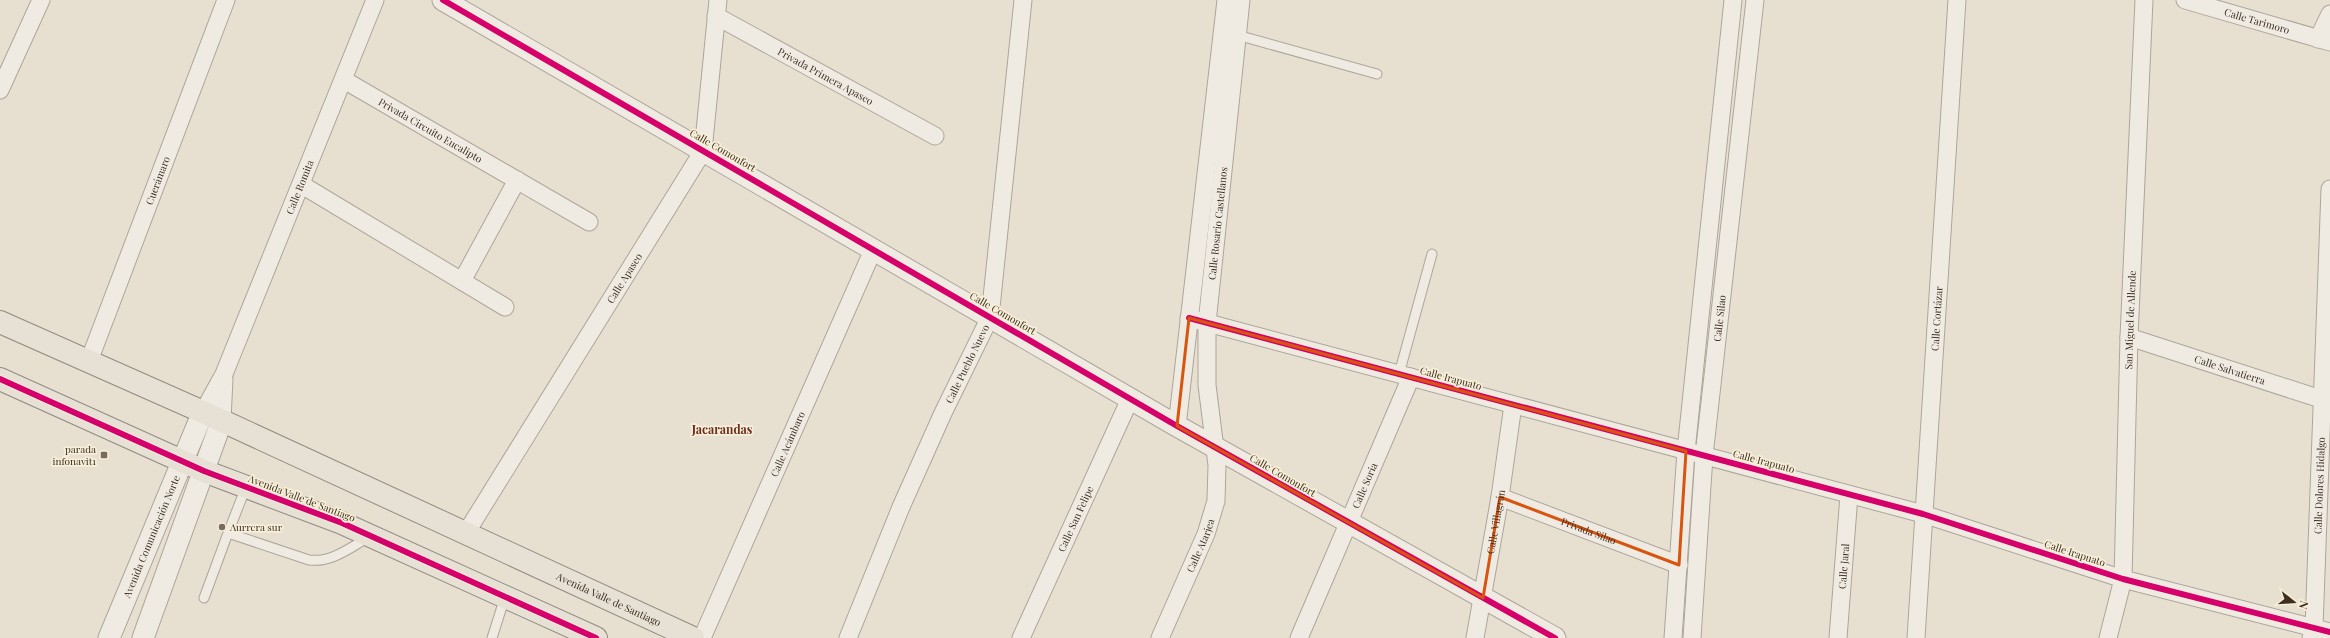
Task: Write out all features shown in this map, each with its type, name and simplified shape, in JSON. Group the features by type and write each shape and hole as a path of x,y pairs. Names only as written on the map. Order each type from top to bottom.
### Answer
{"main road":[{"name":"Avenida Valle de Santiago","path":"0,322 213,416 693,638"},
{"name":"Avenida Valle de Santiago","path":"0,379 204,472 371,536 596,638"}],"street":[{"path":"0,90 41,0"},
{"name":"Cuerámaro","path":"88,361 226,0"},
{"name":"Calle Romita","path":"213,416 224,374 302,185 375,0"},
{"name":"Calle Comonfort","path":"443,0 1214,448 1555,638"},
{"name":"Calle Pueblo Nuevo","path":"848,638 904,500 990,318 1024,0"},
{"name":"Calle Rosario Castellanos","path":"1177,426 1226,0"},
{"name":"Calle Rosario Castellanos","path":"1214,448 1207,385 1207,323 1241,0"},
{"name":"Calle Silao","path":"1673,638 1686,451 1733,0"},
{"name":"Calle Silao","path":"1692,638 1704,456 1755,0"},
{"name":"Calle Cortázar","path":"1916,638 1957,0"},
{"name":"San Miguel de Allende","path":"2108,638 2122,579 2129,337 2144,0"},
{"name":"Calle Tarimoro","path":"2187,0 2324,41"},
{"name":"Calle Apaseo","path":"466,533 703,151 717,8"},
{"name":"Privada Primera Apaseo","path":"717,8 936,136"},
{"path":"2324,41 2330,14"},
{"name":"Privada Circuito Eucalipto","path":"344,80 589,222"},
{"path":"462,282 517,180"},
{"path":"302,185 505,307"},
{"name":"Calle Dolores Hidalgo","path":"2318,633 2326,401 2330,190"},
{"name":"Calle Acámbaro","path":"702,638 873,250"},
{"name":"Calle Irapuato","path":"1190,318 1923,514 2122,579 2318,633"},
{"name":"Calle Salvatierra","path":"2129,337 2326,401"},
{"name":"Calle Soria","path":"1299,638 1349,524 1405,376"},
{"name":"Calle San Felipe","path":"1021,638 1130,399"},
{"name":"Calle Villagrán","path":"1475,638 1500,497 1513,405"},
{"path":"143,638 204,472 213,416"},
{"name":"Avenida Comunicación Norte","path":"109,638 183,462 213,416"},
{"name":"Calle Atarjea","path":"1160,638 1212,518 1218,483 1214,448"},
{"name":"Calle Jaral","path":"1838,638 1849,495"},
{"name":"Privada Silao","path":"1500,497 1679,565"}],"lane":[{"path":"1237,35 1377,74"},
{"path":"1405,376 1432,254"},
{"path":"204,598 246,487"},
{"path":"228,533 309,560 320,561 335,557 371,536"},
{"path":"492,638 505,597"}],"highlighted area":[{"path":"1189,318 1686,451 1679,565 1500,497 1483,598 1177,426"}],"cycle path":[{"path":"443,0 1177,426 1555,638"},
{"path":"1189,318 1923,514 2123,579 2330,632"},
{"path":"0,379 204,471 342,523 596,638"}],"place":[{"name":"parada infonavit1","path":"104,455"},
{"name":"Aurrera sur","path":"222,527"}],"district":[{"name":"Jacarandas","path":"722,429"}]}
